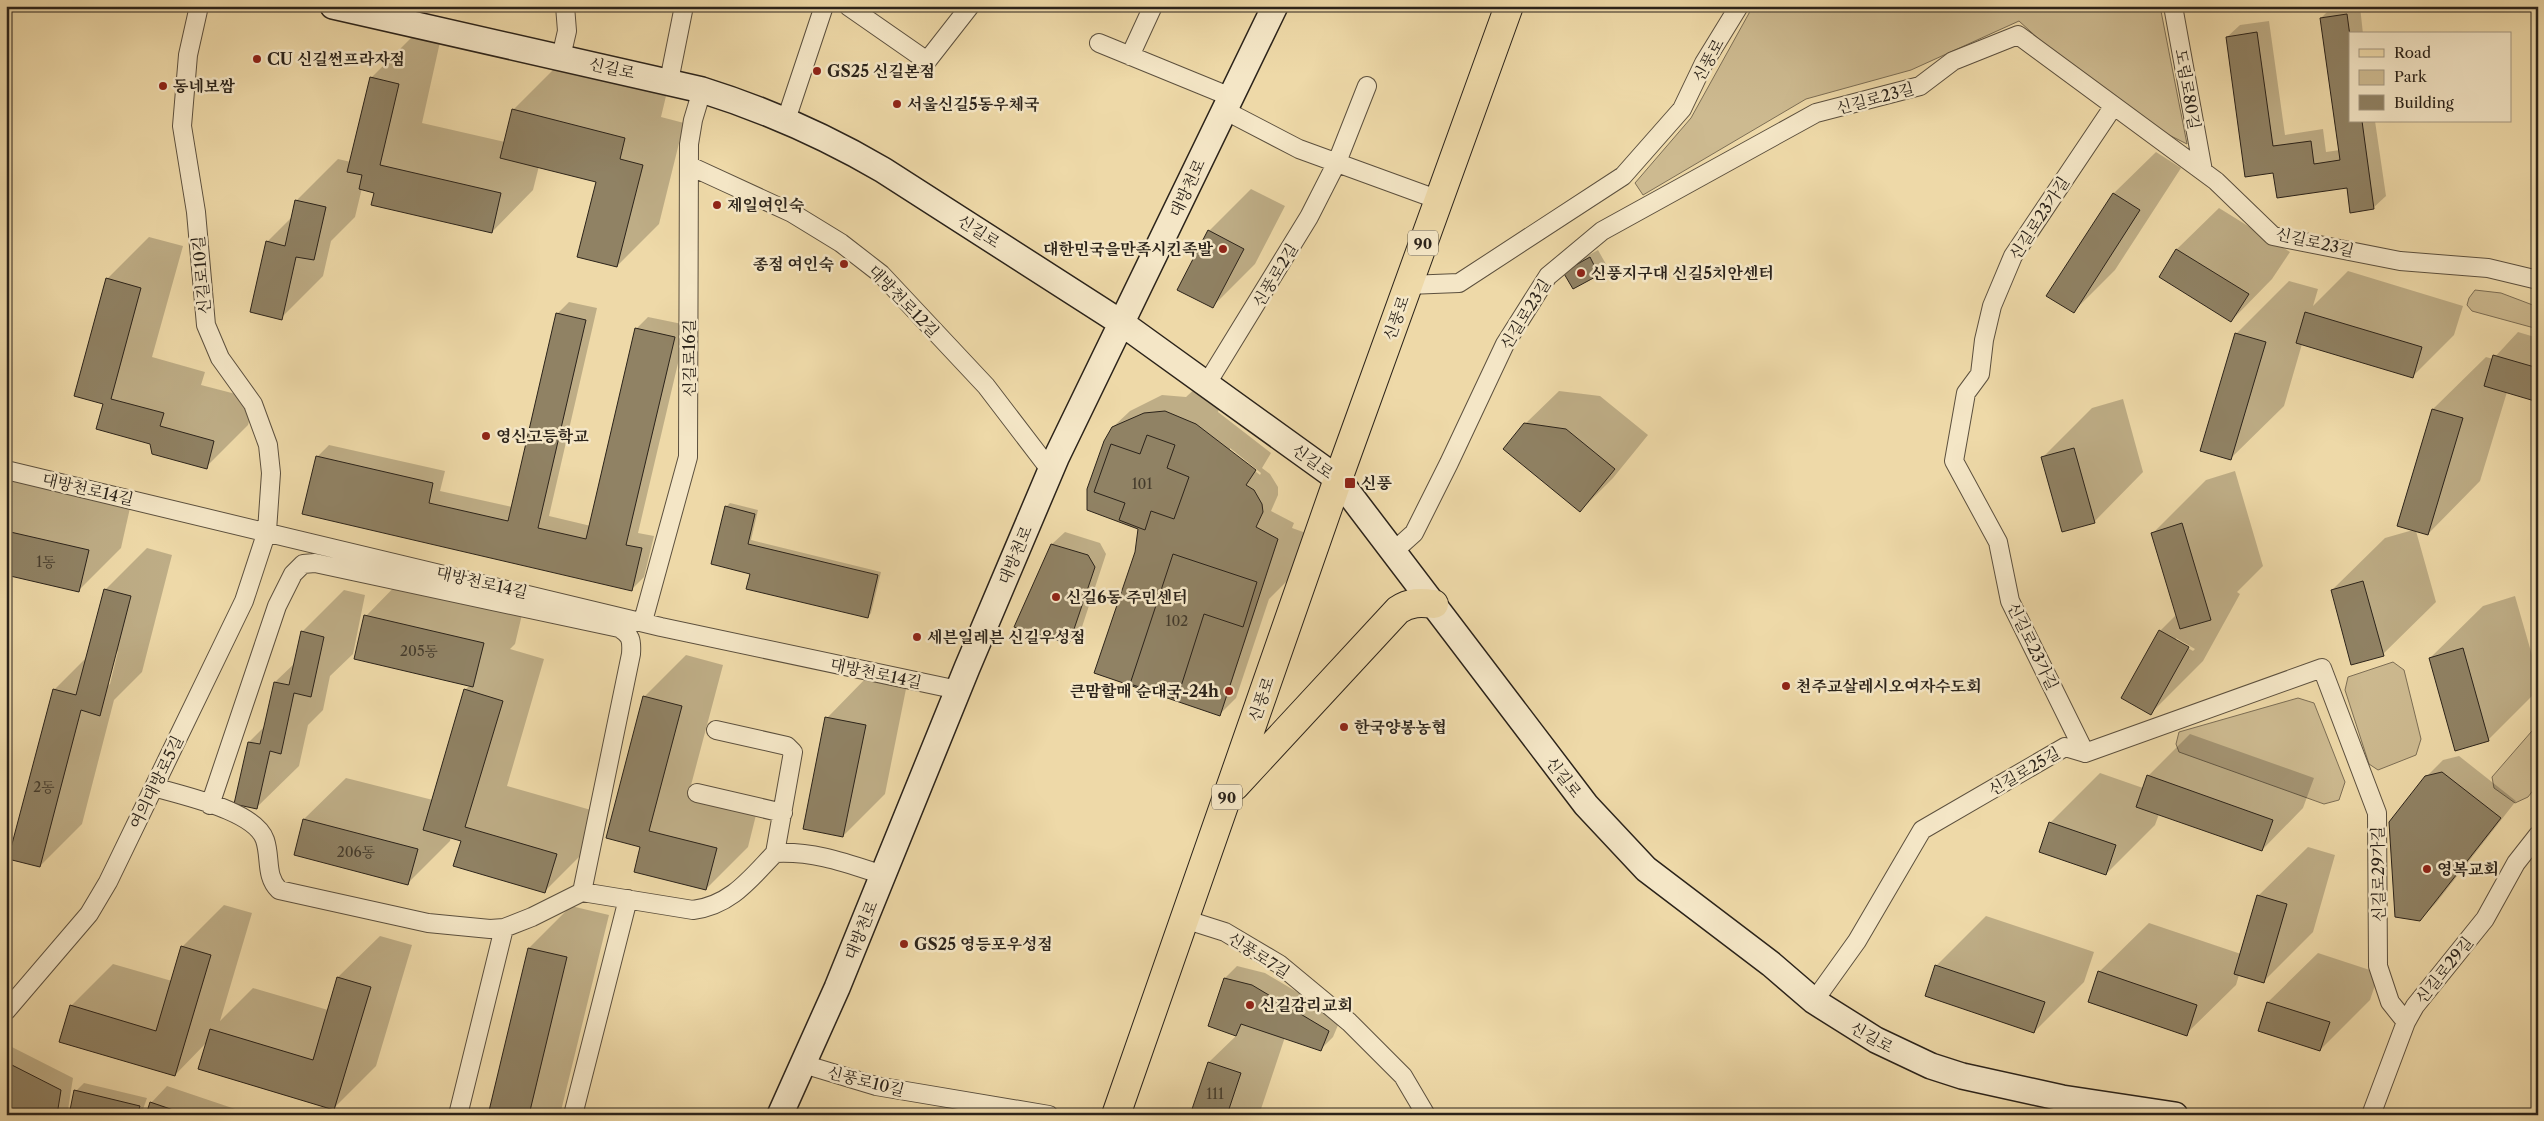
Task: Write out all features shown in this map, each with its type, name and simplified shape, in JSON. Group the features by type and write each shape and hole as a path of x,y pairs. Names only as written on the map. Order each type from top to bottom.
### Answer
{"main road":[{"name":"신길로","path":"333,6 402,14 561,57 702,90 786,120 844,147 883,170 1123,324 1338,479 1575,791 1646,869 1770,964 1814,1001 1876,1040 1931,1066 1990,1083 2116,1111 2175,1115"},
{"name":"대방천로","path":"780,1115 837,988 958,690 1051,471 1275,6"},
{"name":"신풍로","path":"1116,1115 1338,479 1509,6"},
{"path":"1228,792 1398,610 1414,603 1434,604"}],"street":[{"name":"신길로10길","path":"199,6 188,55 182,126 196,212 206,325 220,358 253,404 268,445 271,473 266,531"},
{"path":"561,57 566,30 565,6"},
{"path":"669,81 684,6"},
{"path":"786,120 824,6"},
{"path":"848,6 927,60 970,6"},
{"path":"1130,56 1153,6"},
{"name":"신풍로","path":"1408,285 1459,283 1623,176 1682,109 1704,63 1738,6"},
{"name":"도림로80길","path":"2173,6 2203,171"},
{"name":"신길로23길","path":"1394,551 1414,533 1505,344 1548,276 1602,230 1816,114 1920,86 1953,61 2018,36 2216,181 2273,236 2400,260 2488,268 2538,280"},
{"path":"1099,43 1228,104 1299,149 1439,200"},
{"name":"신풍로2길","path":"1206,385 1304,225 1337,162 1367,86"},
{"name":"신길로16길","path":"643,621 688,457 690,166 692,120 702,90"},
{"name":"신길로23가길","path":"2085,753 2010,601 1998,542 1954,461 1966,393 1980,374 1984,340 1992,306 2012,256 2113,107"},
{"name":"대방천로12길","path":"690,166 792,213 841,243 881,274 986,386 1051,471"},
{"name":"대방천로14길","path":"6,470 643,621 958,690"},
{"name":"여의대방로5길","path":"6,1010 89,914 108,882 244,601 266,531"},
{"path":"210,805 278,606 292,574 303,564 314,563 618,628 629,634 632,640 631,654 582,892"},
{"name":"신길로25길","path":"1814,1001 1857,940 1922,830 2065,748 2085,753 2322,668"},
{"name":"신길로29가길","path":"2322,668 2377,813 2378,966 2390,1002 2406,1022"},
{"path":"154,788 229,810 258,829 267,848 270,877 279,890 428,923 490,929 504,928 532,917 582,892 693,910 711,908 737,893 775,853 793,752 787,746 716,730"},
{"path":"697,793 783,813"},
{"name":"신길로29길","path":"2372,1115 2406,1022 2415,1006 2485,919 2516,863 2538,835"},
{"path":"775,853 800,852 824,856 883,875"},
{"path":"573,1115 628,899"},
{"name":"신풍로7길","path":"1184,919 1225,932 1286,970 1349,1022 1403,1076 1426,1115"},
{"path":"458,1115 504,928"},
{"name":"신풍로10길","path":"803,1064 876,1086 1049,1115"}],"green space":[{"path":"1753,6 2160,6 2187,144 2113,107 2019,21 1911,70 1806,99 1643,195 1635,183 1691,118"},
{"path":"2475,290 2501,293 2538,307 2538,329 2472,311 2467,305 2469,298"},
{"path":"2393,662 2404,670 2421,739 2416,755 2378,770 2369,764 2345,690 2348,677"},
{"path":"2298,698 2314,703 2345,782 2339,800 2324,804 2179,752 2176,744 2179,732"},
{"path":"2538,724 2538,784 2528,797 2515,803 2494,788 2492,777"}],"building":[{"path":"2347,14 2349,32 2349,122 2362,122 2374,209 2350,213 2347,188 2277,198 2273,173 2245,177 2226,37 2257,32 2273,146 2311,141 2314,164 2340,160 2320,18"},
{"path":"370,77 399,84 380,165 501,193 492,233 371,205 374,193 359,189 362,175 347,172"},
{"path":"512,109 625,138 620,159 643,165 617,267 577,257 596,182 500,158"},
{"path":"2113,193 2140,210 2074,313 2046,296"},
{"path":"295,200 326,207 314,260 296,257 282,320 250,312 266,241 285,246"},
{"path":"1208,230 1244,249 1213,308 1177,290"},
{"path":"2176,249 2249,294 2231,322 2159,277"},
{"name":"신풍지구대 신길5치안센터","path":"1590,257 1599,275 1573,289 1563,272"},
{"path":"106,278 141,288 111,399 164,413 160,426 214,441 207,469 152,454 150,444 96,429 103,404 74,396"},
{"path":"2305,312 2422,347 2413,378 2296,343"},
{"path":"556,313 586,320 538,528 586,539 635,328 675,337 626,545 642,548 632,591 302,514 316,456 433,483 429,503 508,521"},
{"path":"2235,333 2266,342 2231,460 2200,451"},
{"path":"2493,355 2538,368 2538,402 2484,386"},
{"path":"2432,409 2463,418 2428,535 2397,526"},
{"path":"1165,411 1196,424 1256,470 1246,485 1254,490 1262,504 1263,512 1256,527 1278,539 1220,716 1094,673 1135,552 1138,529 1087,510 1087,489 1104,441 1112,427 1144,413"},
{"path":"1524,423 1566,429 1615,469 1580,512 1503,449"},
{"path":"1147,435 1175,445 1167,468 1189,477 1174,519 1151,511 1145,530 1119,520 1125,503 1094,492 1111,444 1140,454"},
{"path":"2074,448 2095,523 2062,532 2041,457"},
{"path":"725,506 755,514 748,544 878,575 868,618 746,589 750,574 711,564"},
{"path":"2182,523 2211,620 2180,629 2151,533"},
{"path":"6,531 89,550 79,592 6,575"},
{"name":"신길6동 주민센터","path":"1051,544 1088,555 1095,567 1069,644 1014,627"},
{"path":"1173,554 1257,582 1243,627 1204,614 1177,699 1130,684"},
{"path":"2363,581 2384,656 2351,665 2331,590"},
{"path":"104,589 131,596 100,716 81,710 40,867 8,859 53,689 76,695"},
{"path":"364,615 484,643 473,687 354,659"},
{"path":"2159,630 2189,647 2151,715 2121,698"},
{"path":"301,631 324,637 311,697 294,693 281,754 270,751 257,809 234,804 248,742 260,744 274,682 289,685"},
{"path":"2463,648 2489,741 2455,751 2429,658"},
{"path":"464,689 503,701 465,827 557,854 545,893 453,866 461,841 423,830"},
{"path":"643,696 682,706 649,831 717,848 706,890 634,872 640,847 606,838"},
{"path":"825,717 866,725 843,837 803,829"},
{"name":"영복교회","path":"2442,772 2501,818 2420,921 2395,917 2389,822 2425,776"},
{"path":"2147,775 2273,820 2262,851 2136,807"},
{"path":"303,819 418,849 408,885 294,855"},
{"path":"2049,822 2116,845 2106,875 2039,852"},
{"path":"2257,895 2287,904 2264,983 2234,974"},
{"path":"181,946 211,955 175,1076 59,1042 70,1005 156,1031"},
{"path":"528,948 567,957 529,1115 488,1115"},
{"path":"1935,965 2045,1002 2034,1033 1925,996"},
{"path":"2098,971 2197,1005 2187,1036 2088,1002"},
{"path":"337,977 371,987 334,1110 198,1069 210,1029 313,1060"},
{"name":"신길감리교회","path":"1224,978 1252,985 1329,1031 1321,1051 1241,1024 1236,1036 1208,1026"},
{"path":"2267,1002 2330,1022 2320,1051 2258,1031"},
{"path":"6,1062 61,1090 57,1115 17,1115 6,1112"},
{"path":"1208,1062 1241,1073 1227,1115 1190,1115"},
{"path":"74,1090 140,1106 137,1115 69,1115"},
{"path":"150,1102 188,1115 146,1115"}],"place":[{"name":"CU 신길썬프라자점","path":"257,59"},
{"name":"GS25 신길본점","path":"817,71"},
{"name":"동네보쌈","path":"163,86"},
{"name":"서울신길5동우체국","path":"897,104"},
{"name":"제일여인숙","path":"717,205"},
{"name":"대한민국을만족시킨족발","path":"1223,249"},
{"name":"종점 여인숙","path":"844,264"},
{"name":"신풍지구대 신길5치안센터","path":"1581,273"},
{"name":"영신고등학교","path":"486,436"},
{"name":"신풍","path":"1350,483"},
{"name":"신길6동 주민센터","path":"1056,597"},
{"name":"세븐일레븐 신길우성점","path":"917,637"},
{"name":"천주교살레시오여자수도회","path":"1786,686"},
{"name":"큰맘할매 순대국-24h","path":"1229,691"},
{"name":"한국양봉농협","path":"1344,727"},
{"name":"영복교회","path":"2427,869"},
{"name":"GS25 영등포우성점","path":"904,944"},
{"name":"신길감리교회","path":"1250,1005"}]}
